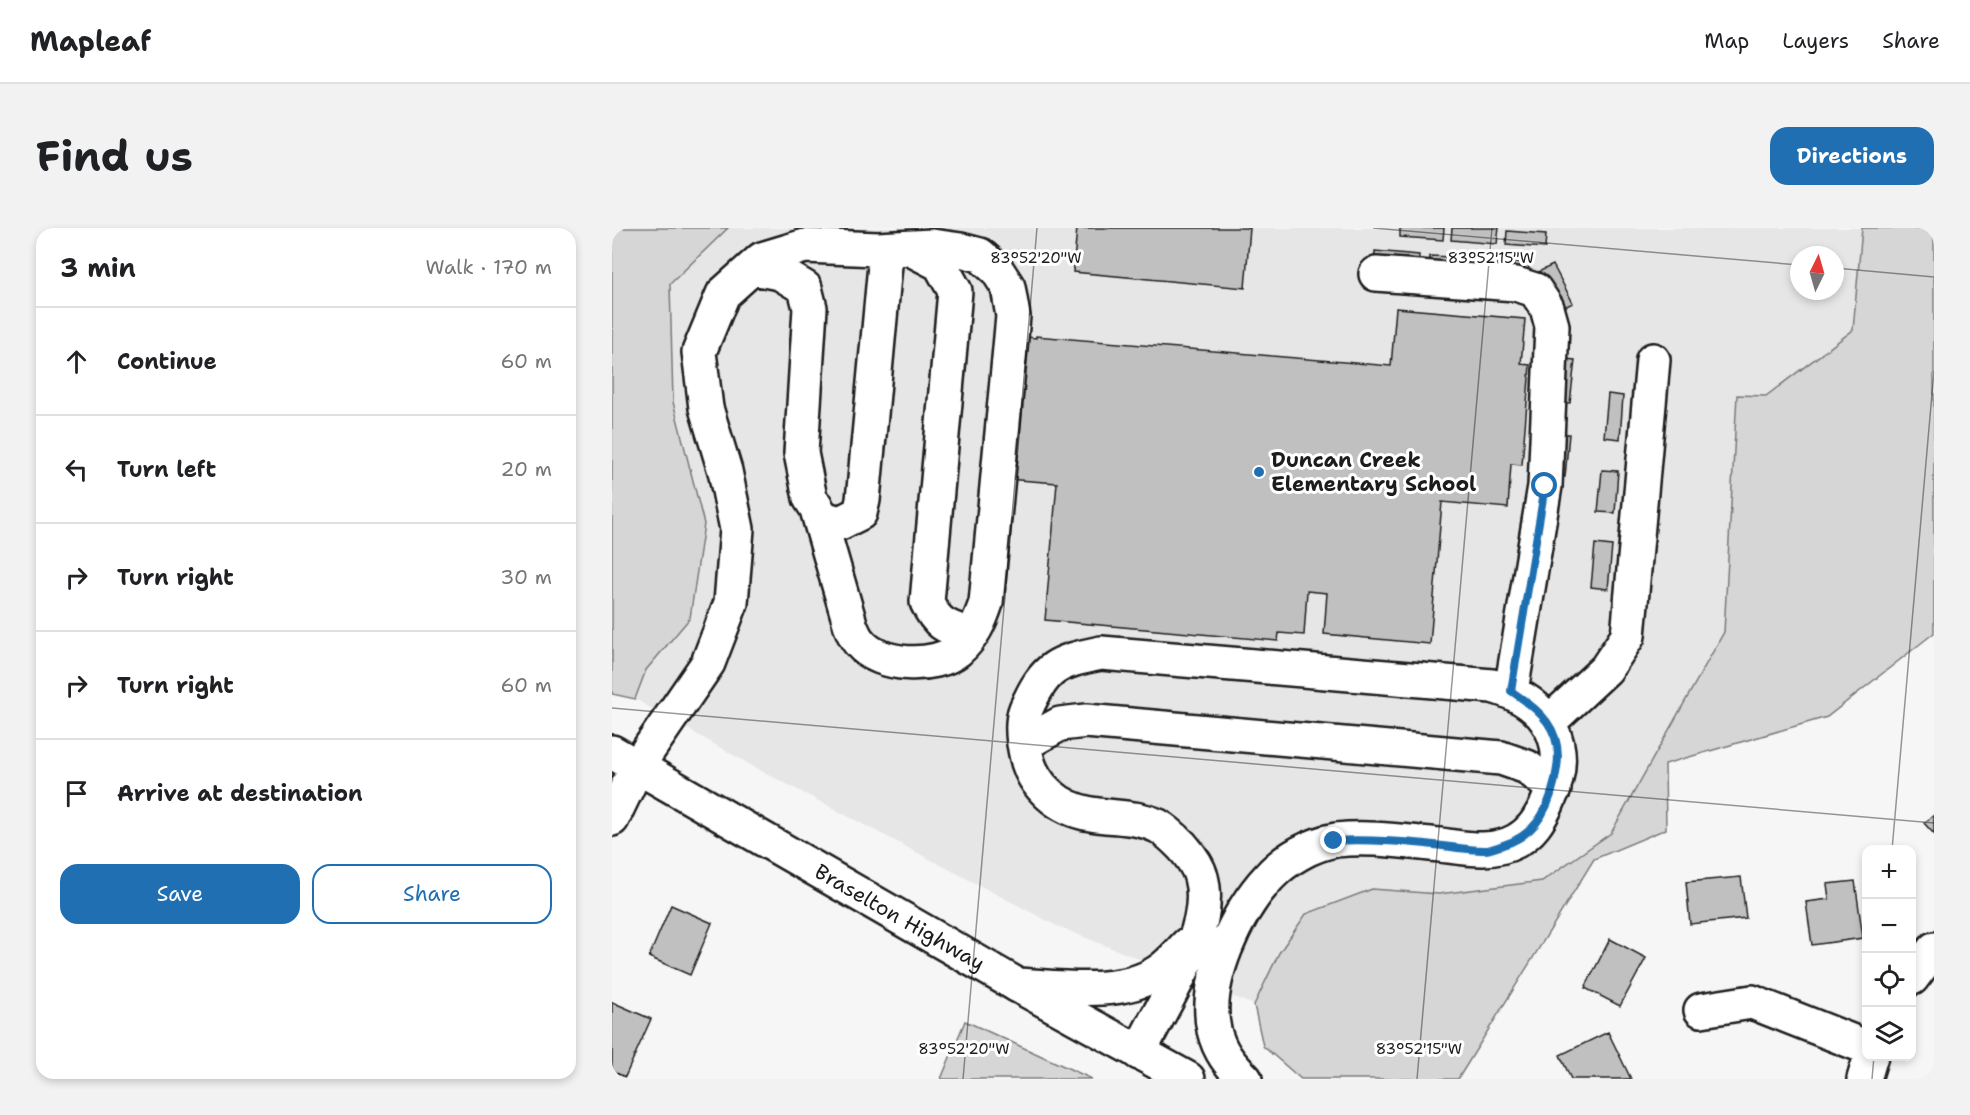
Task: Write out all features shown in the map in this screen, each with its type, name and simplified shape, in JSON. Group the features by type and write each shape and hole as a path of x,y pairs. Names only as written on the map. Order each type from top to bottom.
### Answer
{"street":[{"path":"612,819 625,759 708,663 730,603 737,530 725,471 706,408 699,351 723,294 762,259 805,246 961,250 980,255 997,270 1008,287 1012,316 986,603 978,626 957,651 934,662 906,664 880,656 860,645 850,627 816,507"},
{"path":"752,268 780,273 805,288 810,308 801,453 810,498 823,518 840,523 860,513 885,265 906,248"},
{"path":"906,248 940,264 955,291 927,602 934,618 948,627 971,635"},
{"path":"1376,274 1516,284 1535,290 1546,308 1552,326 1545,486 1511,691"},
{"path":"1548,723 1606,669 1628,636 1653,360"},
{"path":"1139,1053 1153,1023 1185,968 1203,916 1205,893 1201,874 1190,855 1174,837 1157,825 1124,817 1091,815 1070,809 1043,791 1029,767 1024,744 1024,715 1043,677 1067,660 1101,653 1491,686 1511,691 1535,707 1556,737 1558,764 1554,789 1537,824 1515,842 1488,850 1371,839 1334,841 1288,860 1270,875 1255,893 1228,943 1214,979 1214,1028 1219,1046 1231,1066 1245,1079"},
{"path":"1024,744 1060,724 1086,721 1501,758 1527,767 1554,789"},
{"name":"Braselton Highway","path":"625,759 1017,985 1188,1079"},
{"path":"1017,985 1110,987 1136,982 1157,973 1195,936"},
{"path":"1139,1053 1171,1030 1203,974 1228,943"},
{"path":"1916,972 1934,949"},
{"path":"1701,1010 1752,1002 1862,1045"},
{"path":"1864,1079 1869,1061"}],"shaded area":[{"path":"612,228 728,228 670,284 673,402 704,524 690,618 646,670 635,699 612,694"},
{"path":"728,228 1862,228 1853,330 1766,396 1737,395 1724,632 1611,833 1542,881 1439,894 1372,889 1279,953 1254,1005 1059,927 754,767 635,699 645,670 690,618 704,524 673,402 670,284"},
{"path":"1862,228 1934,228 1934,633 1827,717 1665,764 1666,829 1594,859 1458,1079 1301,1079 1263,1046 1254,1005 1279,953 1306,914 1372,889 1439,894 1542,881 1611,833 1724,632 1737,395 1766,396 1853,330"},
{"path":"965,1021 1092,1079 941,1079"}],"building":[{"path":"1077,228 1250,228 1245,288 1073,272"},
{"path":"1400,228 1444,228 1443,240 1400,237"},
{"path":"1452,228 1499,228 1497,244 1451,240"},
{"path":"1507,231 1546,234 1545,248 1506,245"},
{"path":"1375,251 1419,255 1418,273 1374,269"},
{"path":"1430,256 1474,258 1473,276 1429,273"},
{"path":"1484,259 1529,263 1528,281 1482,277"},
{"path":"1553,265 1573,303 1558,310 1538,272"},
{"name":"Duncan Creek Elementary School","path":"1396,308 1525,319 1521,364 1530,365 1522,465 1511,464 1508,508 1442,502 1430,644 1324,634 1327,593 1307,591 1304,635 1279,633 1278,641 1045,620 1057,483 1006,479 1018,336 1391,366"},
{"path":"1556,358 1575,360 1570,403 1552,401"},
{"path":"1608,394 1623,396 1620,439 1604,437"},
{"path":"1551,433 1569,434 1565,477 1547,475"},
{"path":"1602,470 1618,471 1615,513 1598,512"},
{"path":"1595,544 1612,546 1608,589 1591,587"},
{"path":"1934,815 1934,834 1924,823"},
{"path":"1741,877 1746,918 1690,924 1686,882"},
{"path":"1855,881 1862,938 1812,945 1806,902 1829,899 1827,884"},
{"path":"671,905 712,923 690,975 649,957"},
{"path":"1610,939 1646,958 1620,1006 1585,988"},
{"path":"612,1002 651,1019 625,1077 612,1071"},
{"path":"1608,1032 1631,1079 1571,1079 1560,1055"}],"place":[{"name":"Duncan Creek Elementary School","path":"1259,472"}],"route":[{"path":"1334,841 1371,839 1488,850 1515,842 1537,824 1554,789 1558,764 1556,737 1535,707 1511,691 1545,486"}]}
